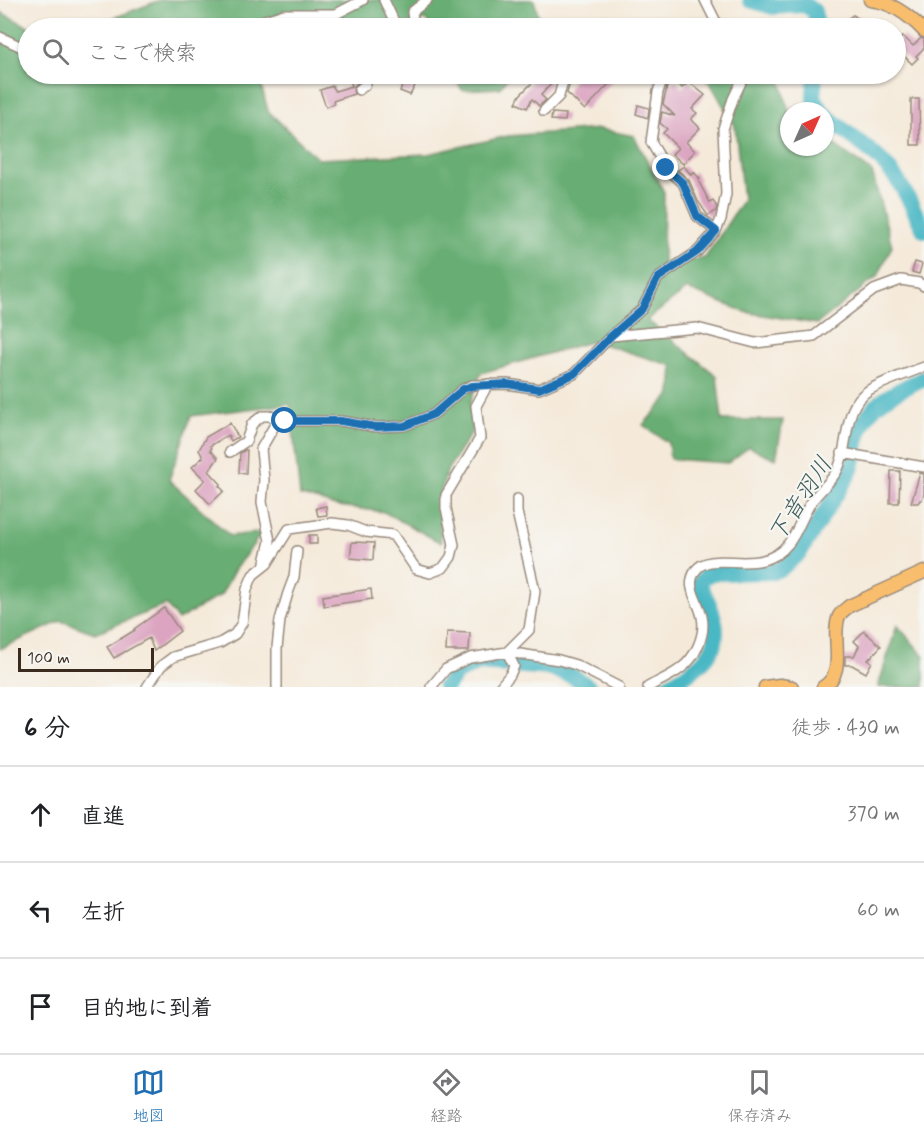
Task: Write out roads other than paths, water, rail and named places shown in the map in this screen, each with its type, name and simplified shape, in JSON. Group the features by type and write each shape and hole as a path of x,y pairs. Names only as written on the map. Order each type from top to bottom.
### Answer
{"main road":[{"path":"870,0 894,6 912,18 924,31"},
{"path":"823,687 834,676 837,665 837,627 840,614 849,606 924,572"},
{"path":"765,687 780,685 792,687"}],"street":[{"path":"271,18 284,14 336,14 363,0"},
{"path":"384,0 392,18"},
{"path":"413,18 412,12 427,0"},
{"path":"705,0 714,18"},
{"path":"0,37 18,45"},
{"path":"359,90 366,84"},
{"path":"544,111 559,96 562,84"},
{"path":"660,84 657,92 651,142 666,168 683,183 697,216 716,231"},
{"path":"285,421 341,421 376,427 404,426 434,414 463,389 472,386 507,384 539,389 574,374 611,336 642,309 658,278 697,252 716,231 726,194 723,129 741,84"},
{"path":"611,336 697,327 755,343 814,336 874,290 901,280 924,286"},
{"path":"648,687 682,669 696,652 702,634 702,617 692,594 691,579 698,567 710,561 756,563 775,557 788,544 813,501 838,469 849,421 856,403 869,390 924,367"},
{"path":"147,687 161,666 173,657 220,643 235,634 242,623 247,589 253,575 267,564 289,529 332,523 393,536 416,569 430,573 443,568 451,557 454,545 446,508 446,495 480,438 476,406 488,384"},
{"path":"230,452 246,441 252,424 262,416 272,416 277,421 261,449 264,480 262,502 270,541 263,567"},
{"path":"842,453 924,467"},
{"path":"507,652 530,630 535,591 517,512 517,499"},
{"path":"277,687 280,620 294,578 297,551"},
{"path":"500,687 514,666 507,652"},
{"path":"431,687 446,669 470,658 507,652 576,665 619,687"}],"waterway":[{"name":"下音羽川","path":"750,0 773,7 805,5 814,11 816,18"},
{"name":"下音羽川","path":"815,84 814,97 817,102"},
{"name":"下音羽川","path":"834,122 885,164 902,186 924,230"},
{"name":"下音羽川","path":"666,687 684,677 697,666 714,645 716,633 714,619 699,584 706,576 713,573 772,572 782,568 800,552 849,474 859,435 866,419 887,398 924,378"},
{"name":"下音羽川","path":"445,687 457,673 479,663 550,668 574,677 589,687"}]}
